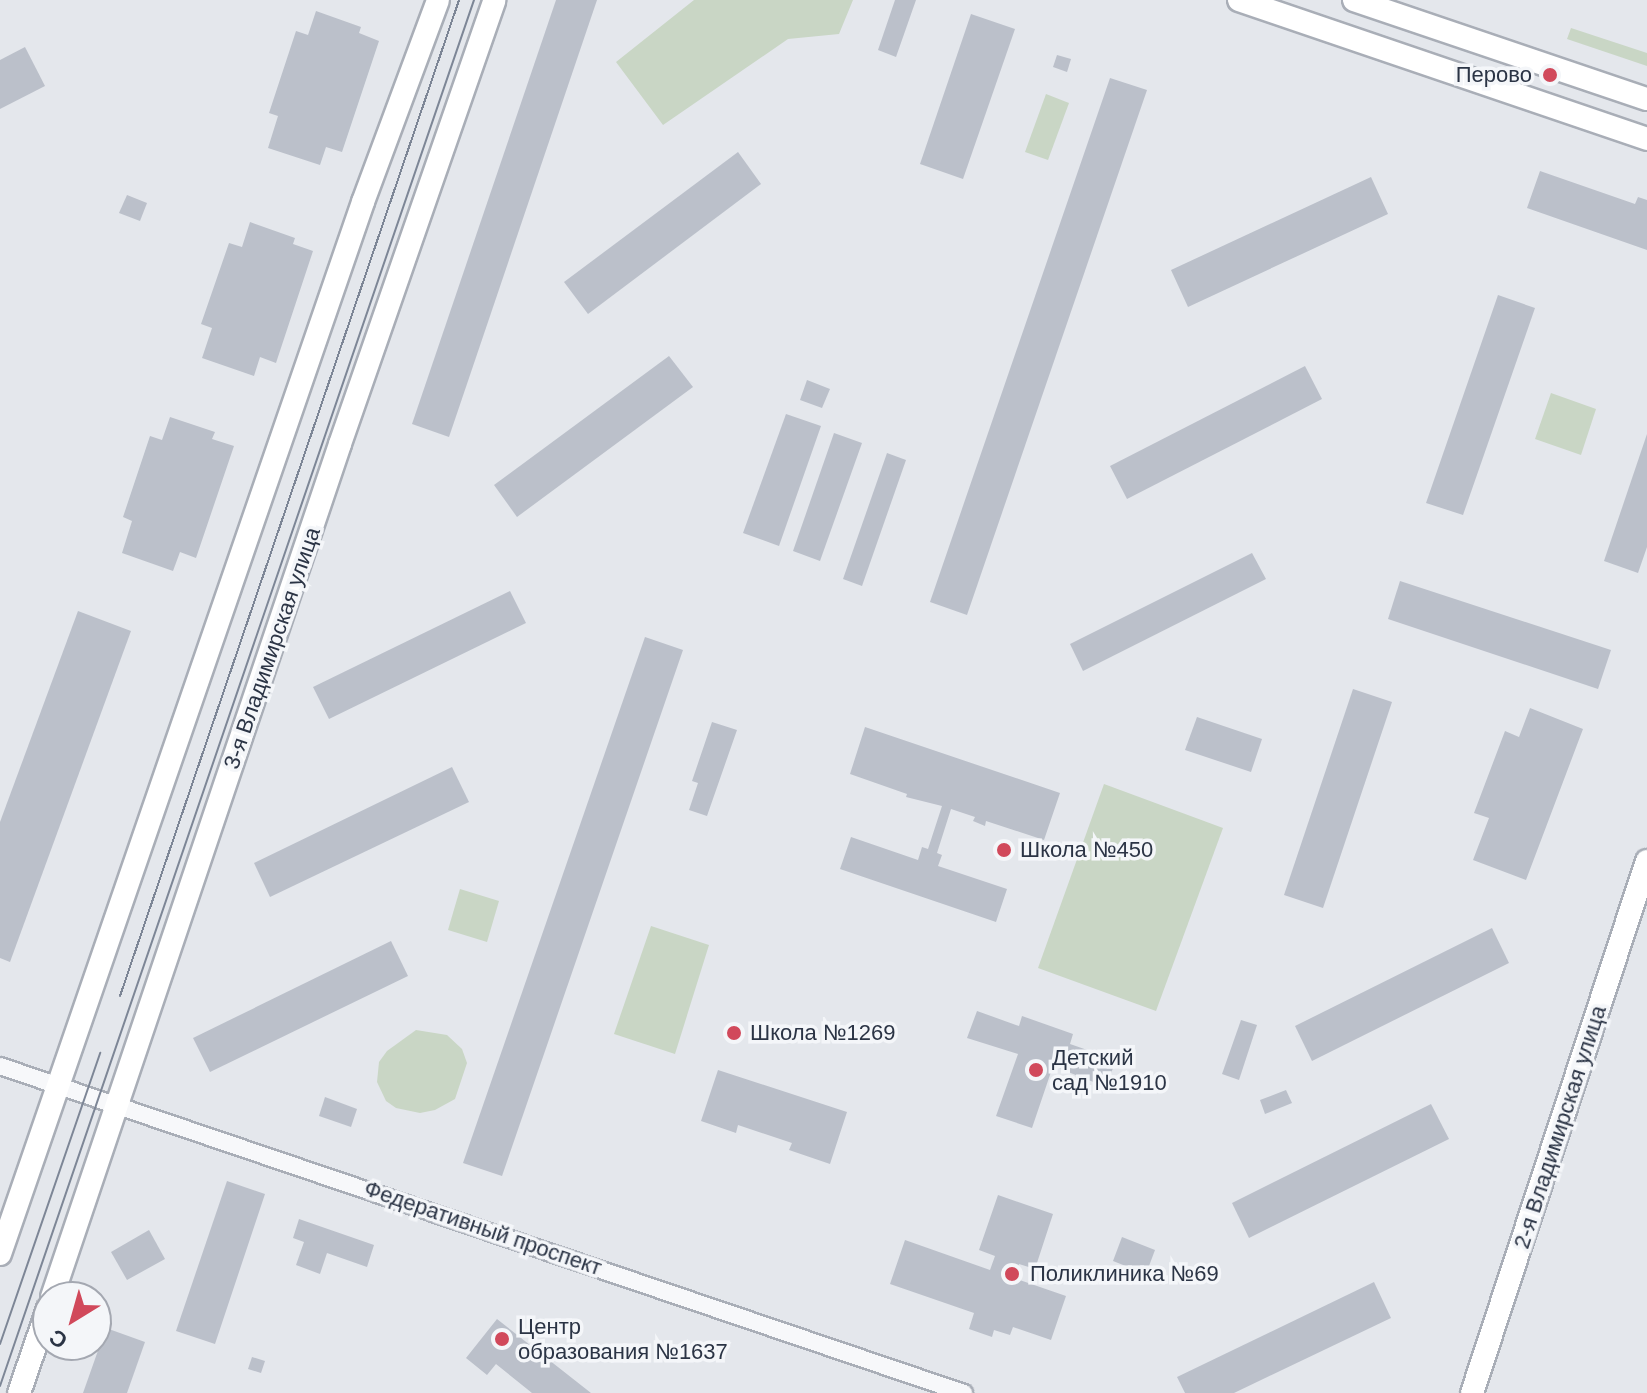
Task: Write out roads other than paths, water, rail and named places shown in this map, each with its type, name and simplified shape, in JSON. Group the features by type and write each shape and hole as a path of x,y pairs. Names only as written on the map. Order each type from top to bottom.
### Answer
{"street":[{"path":"0,1254 363,202 438,0"},
{"name":"3-я Владимирская улица","path":"58,1281 345,429 495,0"},
{"path":"1239,0 1647,139"},
{"path":"1354,0 1647,99"},
{"name":"2-я Владимирская улица","path":"1472,1393 1647,861"},
{"name":"Федеративный проспект","path":"0,1066 964,1393"},
{"path":"19,1393 32,1355"}],"tram line":[{"path":"120,996 459,0"},
{"path":"0,1386 474,0"},
{"path":"0,1344 100,1053"}],"place":[{"name":"Перово","path":"1550,75"},
{"name":"Школа №450","path":"1004,850"},
{"name":"Школа №1269","path":"734,1033"},
{"name":"Детский сад №1910","path":"1036,1070"},
{"name":"Поликлиника №69","path":"1012,1274"},
{"name":"Центр образования №1637","path":"502,1339"}]}
